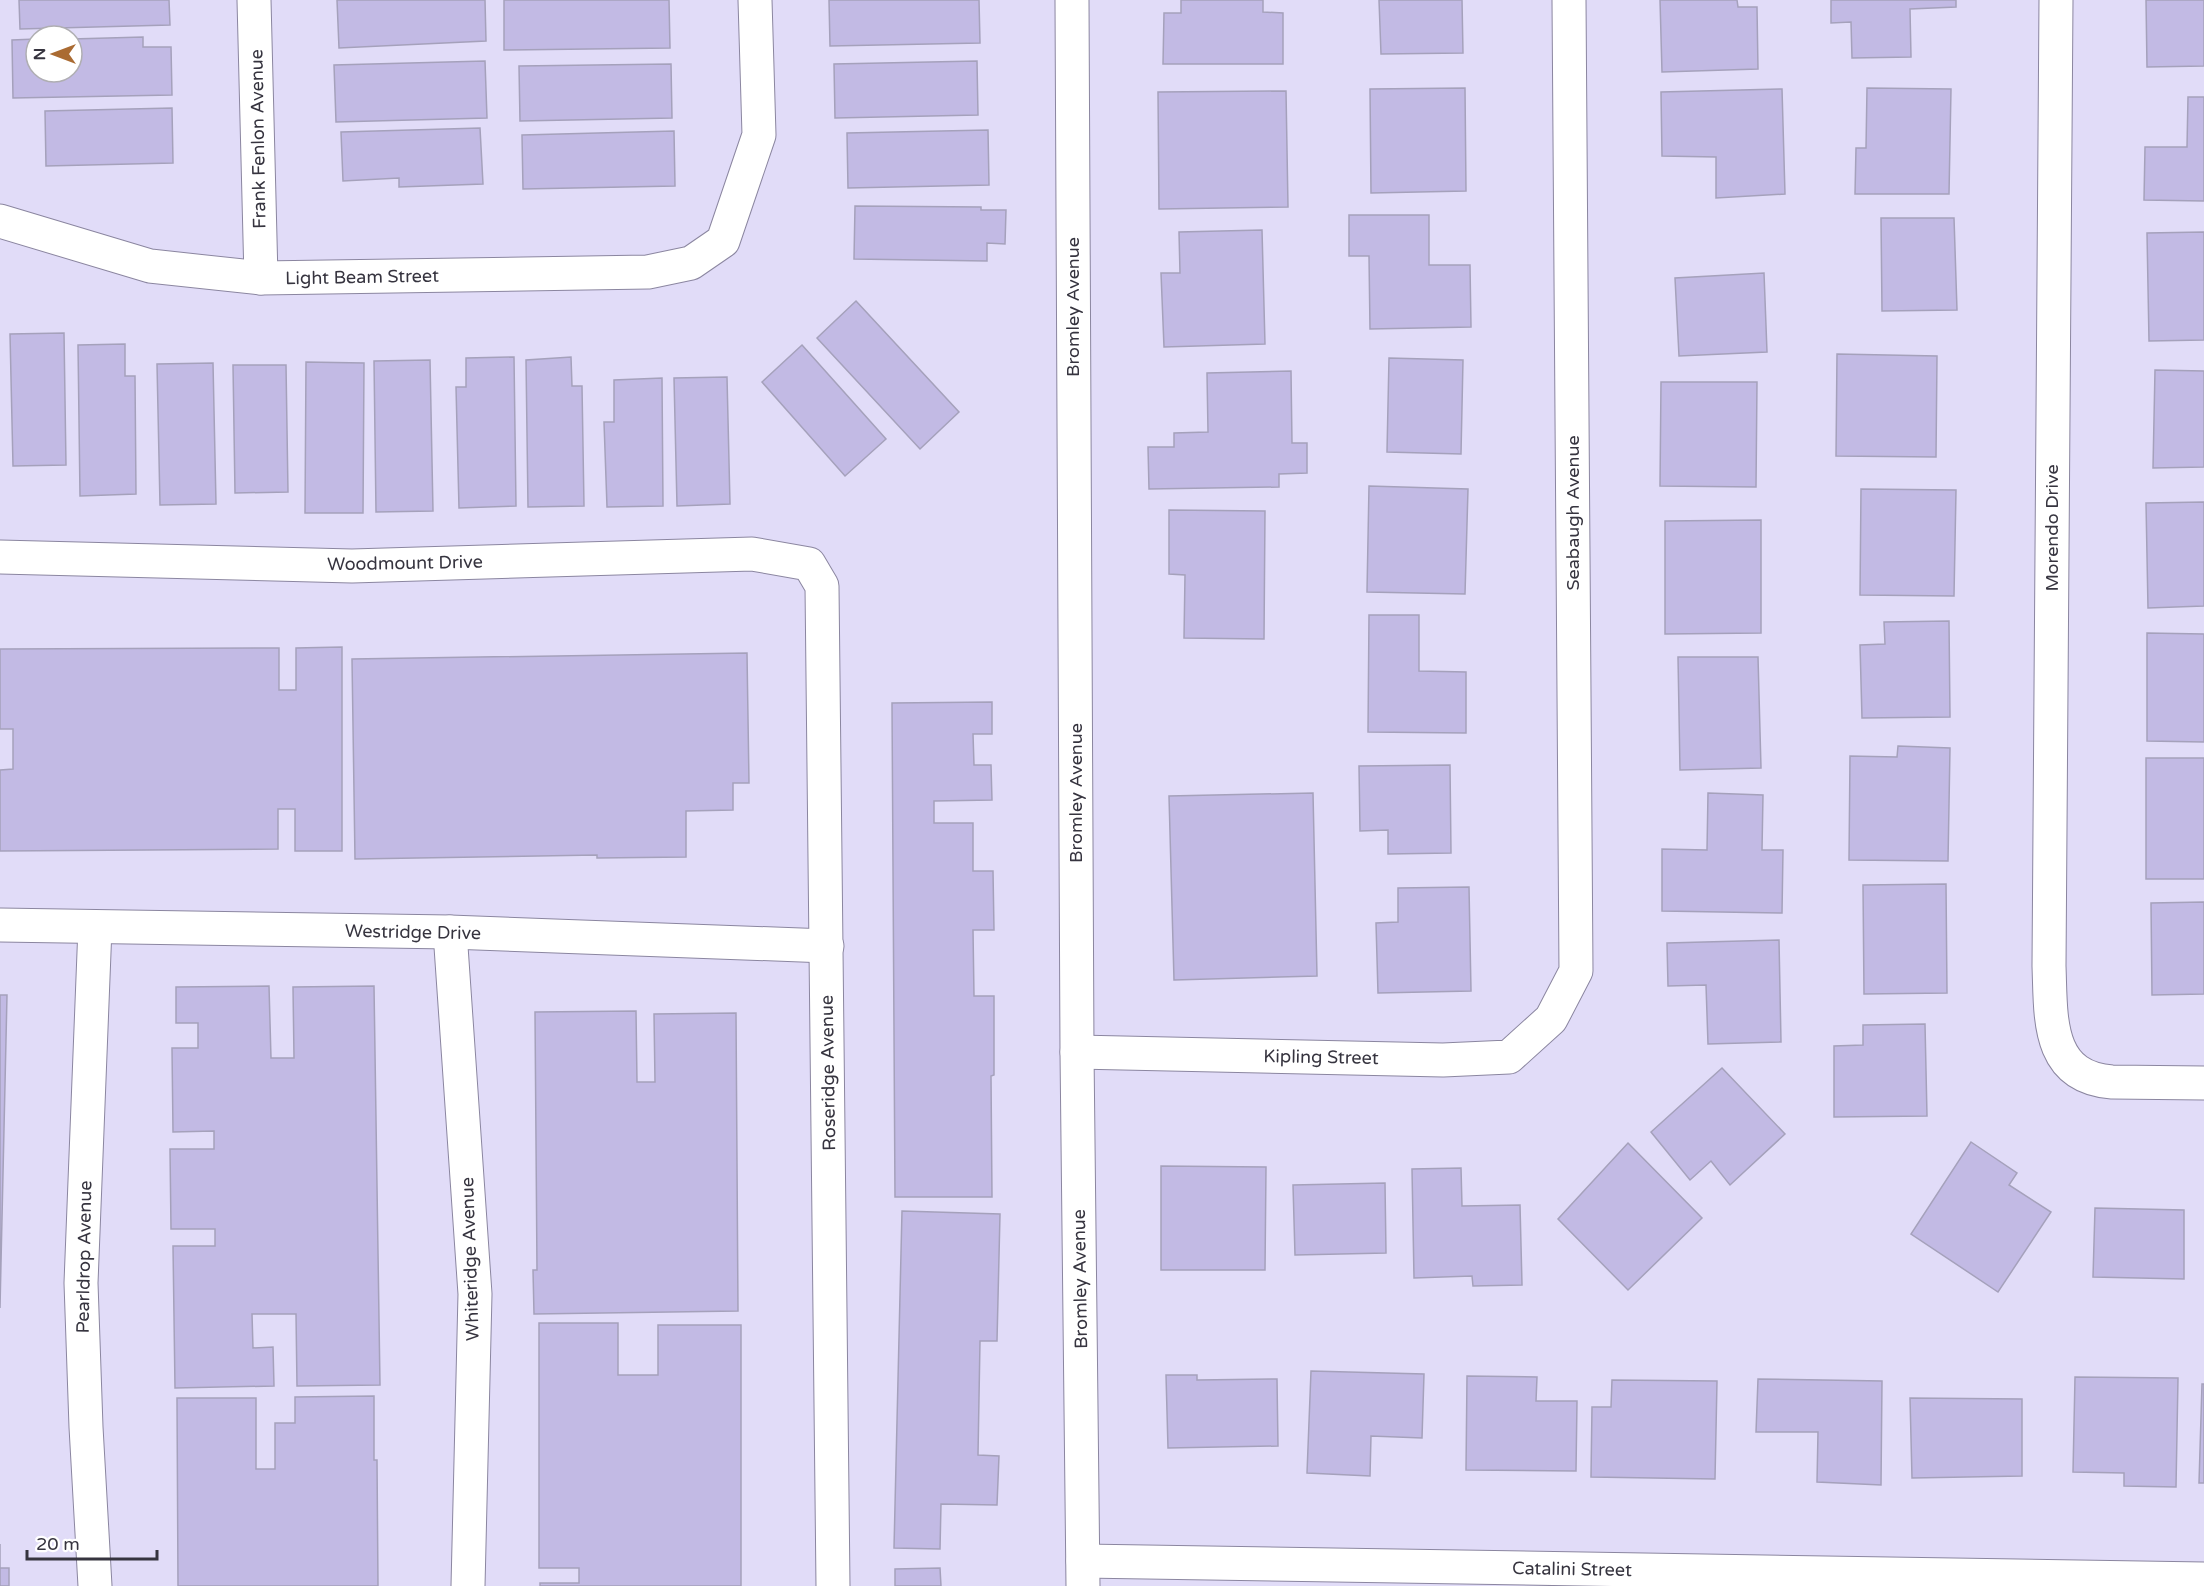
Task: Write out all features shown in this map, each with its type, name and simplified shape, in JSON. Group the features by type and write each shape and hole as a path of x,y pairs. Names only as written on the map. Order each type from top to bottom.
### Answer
{"street":[{"name":"Frank Fenlon Avenue","path":"254,0 261,278"},
{"name":"Light Beam Street","path":"0,221 150,266 261,278 648,272 691,263 723,241 759,135 755,0"},
{"name":"Bromley Avenue","path":"1072,0 1077,1052 1083,1574"},
{"name":"Seabaugh Avenue","path":"1551,1019 1576,971 1569,0"},
{"name":"Morendo Drive","path":"2056,0 2049,966 2051,1010 2061,1055 2070,1068 2097,1081 2204,1083"},
{"name":"Woodmount Drive","path":"0,557 352,566 752,554 809,564"},
{"name":"Roseridge Avenue","path":"809,564 822,586 833,1586"},
{"name":"Westridge Drive","path":"0,925 450,932 827,946"},
{"name":"Pearldrop Avenue","path":"95,927 81,1283 95,1586"},
{"name":"Whiteridge Avenue","path":"450,932 475,1294 468,1586"},
{"name":"Kipling Street","path":"1077,1052 1443,1060 1509,1057 1551,1019"},
{"name":"Catalini Street","path":"1083,1574 2204,1579"}],"building":[{"path":"19,0 169,0 170,25 84,27 84,24 24,24 24,29 20,29"},
{"path":"337,0 485,0 486,41 339,48"},
{"path":"504,0 669,0 670,48 504,50"},
{"path":"829,0 979,0 980,43 830,46"},
{"path":"1181,0 1263,0 1263,12 1283,13 1283,64 1163,64 1164,13 1181,13"},
{"path":"1379,0 1462,0 1463,53 1381,54"},
{"path":"1660,0 1737,0 1738,7 1757,7 1758,69 1662,72"},
{"path":"1831,0 1956,0 1956,7 1910,9 1911,57 1852,58 1851,22 1831,23"},
{"path":"2146,0 2204,0 2204,66 2147,67"},
{"path":"143,37 143,47 171,47 172,95 13,98 12,40 24,40 24,84 84,84 84,39"},
{"path":"485,61 487,118 336,122 334,65"},
{"path":"977,61 978,115 835,118 834,64"},
{"path":"671,64 672,118 520,121 519,66"},
{"path":"1465,88 1466,191 1371,193 1370,89"},
{"path":"1867,88 1951,89 1949,194 1855,194 1856,148 1866,148"},
{"path":"1782,89 1785,194 1716,198 1716,157 1662,156 1661,92"},
{"path":"1286,91 1288,207 1159,209 1158,92"},
{"path":"2188,97 2204,97 2204,201 2144,200 2145,147 2187,147"},
{"path":"172,108 173,163 46,166 45,111"},
{"path":"480,128 483,184 399,187 399,178 343,181 341,132"},
{"path":"988,130 989,185 848,188 847,133"},
{"path":"674,131 675,186 523,189 522,135"},
{"path":"855,206 981,207 981,210 1006,210 1005,244 987,243 987,261 854,259"},
{"path":"1349,215 1429,215 1429,265 1470,265 1471,327 1370,329 1369,256 1349,256"},
{"path":"1881,218 1954,218 1957,310 1882,311"},
{"path":"1262,230 1265,344 1164,347 1161,273 1180,273 1179,232"},
{"path":"2204,232 2204,340 2149,341 2147,233"},
{"path":"1764,273 1767,352 1679,356 1675,278"},
{"path":"856,301 959,412 920,449 817,338"},
{"path":"64,333 66,465 13,466 10,334"},
{"path":"125,344 125,376 135,376 136,494 80,496 78,345"},
{"path":"802,345 886,439 845,476 762,382"},
{"path":"1837,354 1937,356 1936,457 1836,456"},
{"path":"514,357 516,506 459,508 456,387 466,387 466,358"},
{"path":"571,357 572,386 582,386 584,506 528,507 526,360"},
{"path":"1389,358 1463,360 1461,454 1387,452"},
{"path":"430,360 433,511 376,512 374,361"},
{"path":"306,362 364,363 363,513 305,513"},
{"path":"213,363 216,504 160,505 157,364"},
{"path":"233,365 286,365 288,492 235,493"},
{"path":"2155,370 2204,371 2204,467 2153,468"},
{"path":"1291,371 1292,443 1307,443 1307,473 1279,474 1279,487 1149,489 1148,447 1174,447 1174,433 1208,432 1207,373"},
{"path":"727,377 730,504 677,506 674,378"},
{"path":"662,378 663,506 607,507 604,422 614,422 614,380"},
{"path":"1661,382 1757,382 1756,487 1660,486"},
{"path":"1369,486 1468,489 1465,594 1367,592"},
{"path":"1861,489 1956,490 1954,596 1860,595"},
{"path":"2204,502 2204,606 2148,608 2146,503"},
{"path":"1169,510 1265,511 1264,639 1184,638 1185,575 1169,574"},
{"path":"1761,520 1761,633 1665,634 1665,521"},
{"path":"1369,615 1419,615 1419,671 1466,672 1466,733 1368,732"},
{"path":"1949,621 1950,717 1862,718 1860,645 1885,644 1884,622"},
{"path":"2147,633 2204,634 2204,742 2147,741"},
{"path":"342,647 342,851 295,851 295,809 278,809 278,849 0,851 0,770 13,769 13,729 0,729 0,649 279,648 279,690 296,690 296,648"},
{"path":"747,653 749,783 733,783 733,810 686,811 686,857 597,858 597,855 355,859 352,659"},
{"path":"1678,657 1758,657 1761,768 1680,770"},
{"path":"992,702 992,734 973,734 974,765 991,765 992,800 934,801 934,823 973,823 973,871 993,871 994,930 973,930 974,996 994,996 994,1075 991,1076 992,1197 895,1197 892,703"},
{"path":"1898,746 1950,748 1948,861 1849,860 1850,756 1897,757"},
{"path":"2146,758 2204,758 2204,879 2146,879"},
{"path":"1450,765 1451,853 1388,854 1388,830 1360,831 1359,766"},
{"path":"1313,793 1317,976 1174,980 1169,796"},
{"path":"1708,793 1763,795 1762,850 1783,850 1782,913 1662,911 1662,849 1707,850"},
{"path":"1946,884 1947,993 1864,994 1863,885"},
{"path":"1469,887 1471,991 1378,993 1376,923 1398,922 1398,888"},
{"path":"2204,902 2204,994 2152,995 2151,903"},
{"path":"1779,940 1781,1042 1708,1044 1706,985 1668,986 1667,943"},
{"path":"269,986 271,1058 294,1058 293,987 374,986 380,1385 297,1386 296,1314 252,1314 253,1348 273,1347 274,1386 175,1388 173,1246 215,1246 215,1229 171,1229 170,1149 214,1149 214,1131 173,1132 172,1048 198,1048 198,1023 176,1023 176,987"},
{"path":"0,995 7,995 0,1308"},
{"path":"636,1011 637,1082 655,1082 654,1014 736,1013 738,1311 534,1314 533,1270 537,1270 535,1012"},
{"path":"1925,1024 1927,1116 1834,1117 1834,1046 1863,1045 1863,1025"},
{"path":"1722,1068 1785,1134 1730,1185 1711,1161 1690,1180 1651,1132"},
{"path":"1971,1142 2017,1173 2009,1185 2051,1212 1998,1292 1911,1234"},
{"path":"1628,1143 1702,1218 1628,1290 1558,1219"},
{"path":"1161,1166 1266,1167 1265,1270 1161,1270"},
{"path":"1461,1168 1462,1206 1520,1205 1522,1285 1473,1286 1472,1276 1414,1278 1412,1169"},
{"path":"1385,1183 1386,1253 1295,1255 1293,1185"},
{"path":"2095,1208 2184,1210 2184,1279 2093,1277"},
{"path":"902,1211 1000,1214 997,1341 980,1341 978,1455 999,1456 997,1505 941,1504 940,1549 894,1548"},
{"path":"539,1323 618,1323 618,1375 658,1375 658,1325 741,1325 741,1586 540,1586 540,1583 579,1583 579,1568 539,1568"},
{"path":"1311,1371 1424,1374 1422,1438 1371,1436 1370,1476 1307,1473"},
{"path":"1166,1375 1197,1375 1197,1380 1277,1379 1278,1446 1168,1448"},
{"path":"1467,1376 1537,1377 1536,1401 1577,1401 1576,1471 1466,1470"},
{"path":"2075,1377 2178,1378 2176,1487 2124,1486 2124,1473 2073,1472"},
{"path":"1758,1379 1882,1381 1881,1485 1817,1482 1818,1432 1756,1432"},
{"path":"1612,1380 1717,1381 1715,1479 1591,1477 1592,1407 1611,1407"},
{"path":"2202,1384 2204,1384 2204,1483 2199,1483"},
{"path":"374,1396 378,1586 178,1586 177,1398 256,1398 256,1469 275,1469 275,1423 295,1423 295,1397"},
{"path":"1910,1398 2022,1399 2022,1476 1912,1478"},
{"path":"0,1568 9,1568 9,1586 0,1586"},
{"path":"940,1568 941,1586 895,1586 895,1569"}]}
